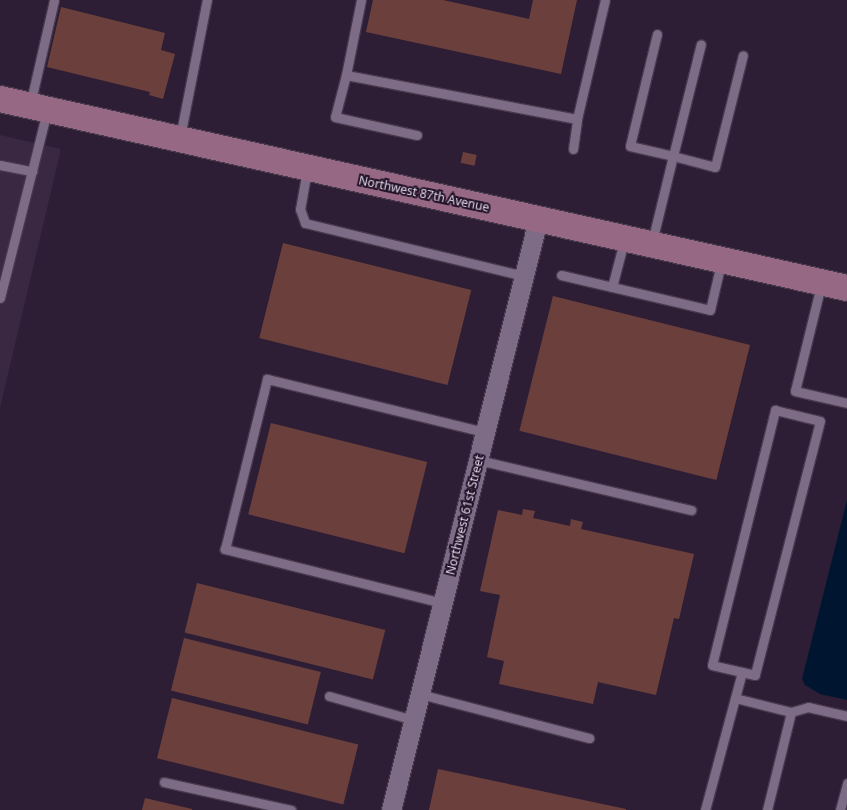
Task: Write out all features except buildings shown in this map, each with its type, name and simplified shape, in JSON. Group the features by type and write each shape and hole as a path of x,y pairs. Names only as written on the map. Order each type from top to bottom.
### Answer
{"main road":[{"name":"Northwest 87th Avenue","path":"0,99 847,288"}],"street":[{"name":"Northwest 61st Street","path":"390,810 538,219"}],"lane":[{"path":"0,299 32,171 38,108 54,0"},
{"path":"180,140 208,0"},
{"path":"361,0 346,75 335,117 417,135"},
{"path":"573,149 577,119 605,0"},
{"path":"657,34 630,146 715,167 743,55"},
{"path":"651,244 701,44"},
{"path":"346,75 577,119"},
{"path":"0,165 32,171"},
{"path":"308,168 300,209 305,223 524,276"},
{"path":"612,287 624,238"},
{"path":"561,275 710,310 722,260"},
{"path":"822,283 795,392 847,403"},
{"path":"443,603 226,549 266,378 485,432"},
{"path":"775,410 820,421 755,675 742,672 712,665 775,410"},
{"path":"478,460 690,510"},
{"path":"705,810 742,672"},
{"path":"420,694 589,738"},
{"path":"329,696 414,720"},
{"path":"735,698 791,712 808,707 847,716"},
{"path":"767,810 791,712"},
{"path":"164,782 291,810"},
{"path":"840,810 847,783"}],"shaded area":[{"path":"0,135 61,149 0,408"}],"water":[{"path":"847,500 847,700 820,694 805,685 802,679"}]}
